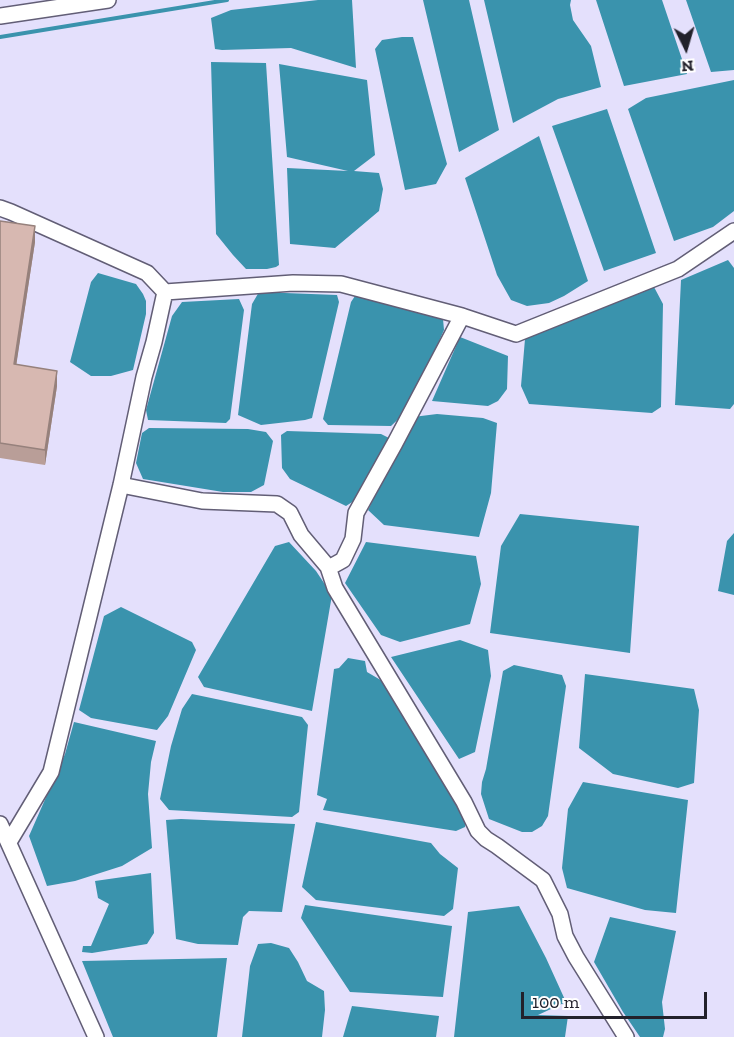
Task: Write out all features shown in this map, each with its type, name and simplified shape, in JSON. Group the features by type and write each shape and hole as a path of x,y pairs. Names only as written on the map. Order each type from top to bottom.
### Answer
{"street":[{"path":"0,16 108,0"},
{"path":"0,208 147,273 165,292"},
{"path":"165,292 293,283 341,284 462,316 516,333 678,269 734,231"},
{"path":"9,842 51,771 121,485 165,292"},
{"path":"328,567 343,560 353,539 356,513 462,316"},
{"path":"121,485 202,501 277,504 290,513 301,535 328,567 335,588 464,801 478,831 486,840 543,880 560,914 565,936 576,957 626,1037"},
{"path":"0,824 96,1037"}],"water":[{"path":"318,0 352,0 356,68 291,48 215,49 211,18 231,10"},
{"path":"423,0 469,0 499,130 459,152"},
{"path":"484,0 571,0 573,20 591,46 601,87 558,99 513,123"},
{"path":"596,0 662,0 687,74 624,86"},
{"path":"686,0 734,0 734,70 711,72"},
{"path":"413,37 447,164 436,184 405,190 375,49 382,40"},
{"path":"211,62 266,63 279,265 276,267 246,269 216,234"},
{"path":"279,64 367,80 375,155 354,171 379,173 383,189 379,211 335,248 290,244 287,168 348,171 287,157"},
{"path":"734,80 734,211 713,227 674,241 628,109 646,98"},
{"path":"607,109 656,253 604,271 552,126"},
{"path":"539,136 588,281 549,303 527,306 511,300 497,275 465,178"},
{"path":"728,260 734,268 734,404 730,409 675,405 681,280"},
{"path":"98,273 136,284 146,301 146,314 133,370 111,376 91,376 70,362 91,282"},
{"path":"654,287 663,304 661,407 652,413 529,404 521,386 525,339"},
{"path":"259,292 337,295 339,302 312,418 261,425 238,415 252,304"},
{"path":"355,296 443,319 444,330 409,409 391,426 328,425 323,419 351,302"},
{"path":"239,299 244,310 230,419 226,423 148,420 146,410 172,316 182,302"},
{"path":"460,337 508,356 507,389 498,401 488,406 432,401"},
{"path":"437,414 483,418 497,423 491,493 479,537 384,525 368,510 413,417"},
{"path":"149,428 248,429 266,432 273,441 264,485 251,492 223,492 143,479 136,463 142,433"},
{"path":"287,431 381,434 389,438 357,499 346,506 290,479 282,468 281,435"},
{"path":"520,514 639,526 630,653 490,633 501,546"},
{"path":"734,533 734,595 718,591 727,541"},
{"path":"289,542 316,571 332,595 312,711 204,687 198,677 275,546"},
{"path":"366,542 476,556 481,584 470,624 400,642 381,635 345,583"},
{"path":"121,607 192,642 196,650 168,716 157,730 91,718 79,710 104,616"},
{"path":"460,640 488,650 491,676 475,752 459,759 391,657"},
{"path":"348,658 365,661 367,672 384,682 466,818 465,827 456,831 323,810 327,799 317,795 334,669 339,668"},
{"path":"514,665 562,675 566,686 548,816 542,826 532,832 522,832 489,819 481,794 503,671"},
{"path":"585,674 694,689 699,710 694,783 678,788 613,774 579,748"},
{"path":"192,694 302,717 308,725 299,812 292,817 169,810 160,799 171,746 182,709"},
{"path":"74,722 156,741 151,762 148,794 152,848 122,866 75,881 47,886 29,836 65,754"},
{"path":"583,782 688,800 676,913 645,910 567,888 562,868 568,809"},
{"path":"166,820 295,824 282,912 249,911 243,917 238,945 198,944 176,939"},
{"path":"316,822 431,843 440,854 458,868 453,909 444,916 316,900 302,887"},
{"path":"151,873 154,933 147,944 92,953 82,952 83,946 91,946 109,904 98,898 95,881"},
{"path":"305,905 452,926 443,997 350,992 301,918"},
{"path":"519,906 566,1002 538,1015 568,1016 565,1037 454,1037 468,912"},
{"path":"610,917 676,931 662,1002 665,1029 663,1037 640,1037 594,962"},
{"path":"271,943 289,948 307,981 324,991 325,1010 322,1037 242,1037 250,966 258,944"},
{"path":"227,958 217,1037 113,1037 82,961"},
{"path":"352,1006 439,1016 436,1037 343,1037"}],"building":[{"path":"0,221 35,226 14,364 57,371 45,450 0,443"}],"waterway":[{"path":"0,37 227,0"}]}
